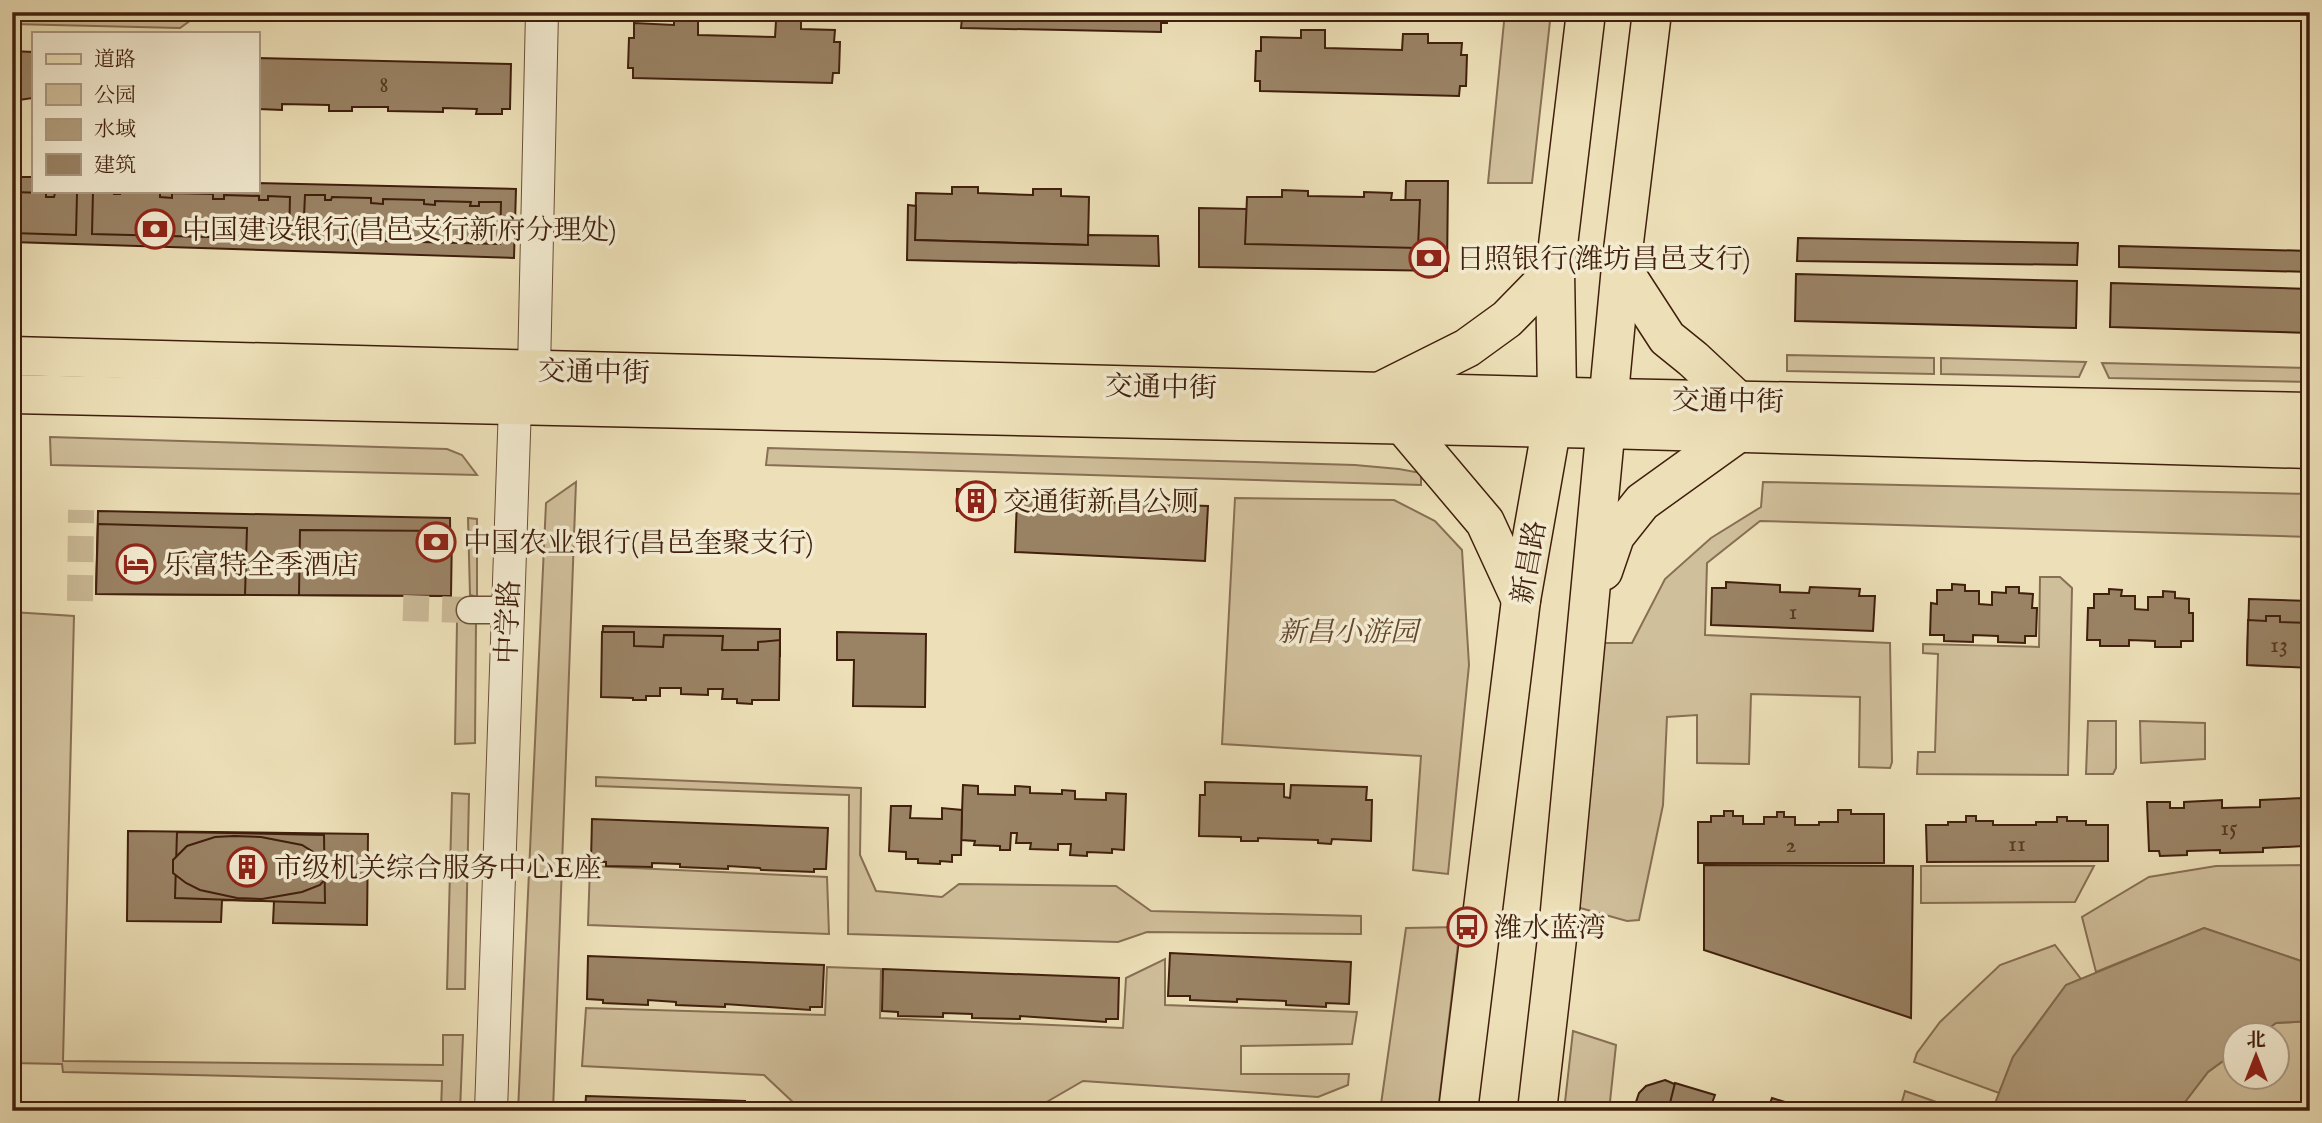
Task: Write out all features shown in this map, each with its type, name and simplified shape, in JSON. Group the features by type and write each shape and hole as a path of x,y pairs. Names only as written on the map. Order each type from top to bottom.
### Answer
{"main road":[{"name":"新昌路","path":"1458,1111 1521,600 1554,412 1555,270 1586,12"},
{"path":"1537,1111 1559,921 1621,267 1652,12"},
{"path":"1589,612 1615,536 1642,502 1737,416 1693,359 1667,338 1621,267"},
{"path":"1379,392 1467,348 1507,319 1555,270"},
{"name":"交通中街","path":"12,356 1379,392 1554,412 1737,416 2310,412"},
{"name":"交通中街","path":"12,394 1403,425 1554,412"},
{"name":"交通中街","path":"1737,416 2310,449"},
{"path":"1403,425 1485,522 1521,600"}],"street":[{"name":"中学路","path":"491,1111 515,405 534,370 542,12"},
{"path":"470,610 508,610"}],"green space":[{"path":"12,12 202,12 180,28 12,24"},
{"path":"1505,12 1551,12 1532,183 1488,183"},
{"path":"1787,355 1934,358 1934,374 1787,371"},
{"path":"1941,358 2086,362 2079,377 1941,374"},
{"path":"2102,363 2310,368 2310,382 2109,378"},
{"path":"50,437 447,449 462,455 477,475 51,465"},
{"path":"768,448 1355,465 1421,473 1421,485 766,465"},
{"path":"576,482 553,1111 518,1111 546,503"},
{"path":"1763,482 2310,494 2310,537 1760,521 1707,563 1705,635 1890,643 1890,768 1859,767 1860,697 1751,694 1749,764 1697,763 1697,715 1667,717 1663,805 1639,920 1627,921 1573,906 1602,643 1632,643 1665,579 1711,538 1761,507"},
{"name":"新昌小游园","path":"1235,498 1394,500 1435,521 1462,550 1469,665 1448,874 1413,870 1421,756 1222,744"},
{"path":"468,518 477,519 477,597 470,595"},
{"path":"2040,577 2060,577 2072,588 2068,775 1917,774 1918,752 1935,752 1938,654 1923,653 1923,644 2039,647"},
{"path":"12,612 74,616 63,1061 443,1065 443,1035 463,1035 460,1111 441,1111 442,1081 63,1072 62,1064 12,1063"},
{"path":"457,621 476,621 475,743 455,744"},
{"path":"2088,721 2116,721 2116,768 2113,774 2086,774"},
{"path":"2140,721 2205,723 2205,759 2141,763"},
{"path":"596,777 861,788 860,855 876,891 942,897 959,884 1116,886 1151,911 1361,916 1361,934 1147,932 1118,942 848,934 849,795 596,786"},
{"path":"452,793 469,794 465,989 447,989"},
{"path":"2310,865 2310,964 2204,928 2096,972 2082,917 2149,877 2216,866"},
{"path":"590,866 827,877 829,934 588,925"},
{"path":"1921,866 2094,866 2075,902 1921,903"},
{"path":"1460,927 1438,1111 1380,1111 1406,928"},
{"path":"2055,945 2081,979 2066,985 2013,1057 1999,1093 1914,1062 1917,1053 1940,1022 2000,965"},
{"path":"1165,959 1165,1005 1357,1012 1352,1044 1241,1046 1241,1074 1349,1074 1348,1085 1318,1097 1083,1081 1031,1111 1011,1111 796,1105 764,1075 582,1066 586,1008 825,1015 827,967 881,969 880,1018 1123,1028 1126,978"},
{"path":"2310,1021 2310,1111 2178,1111 2208,1072 2220,1063 2220,1092 2290,1092 2290,1022"},
{"path":"1573,1031 1616,1045 1609,1111 1564,1111"},
{"path":"1905,1091 1962,1111 1902,1111"}],"water":[{"path":"2204,928 2310,964 2310,1021 2220,1021 2220,1063 2208,1072 2178,1111 1992,1111 2013,1057 2066,985"}],"building":[{"path":"956,12 1168,12 1167,23 1161,23 1161,32 961,28 962,18 956,18"},
{"path":"674,17 698,17 698,35 775,37 776,21 801,21 801,29 835,30 834,42 840,42 839,73 833,73 832,83 633,78 633,68 628,68 629,38 634,38 634,23 674,25"},
{"path":"1301,30 1325,30 1325,48 1402,50 1403,34 1428,34 1428,43 1462,43 1461,55 1467,55 1466,86 1460,86 1459,96 1260,91 1260,81 1255,81 1256,51 1261,51 1261,37 1301,38"},
{"path":"12,51 32,52 32,98 12,101"},
{"path":"259,58 511,64 510,109 502,109 502,114 476,114 477,109 443,108 443,112 388,111 388,107 352,107 352,111 329,111 329,105 282,104 282,110 259,109"},
{"path":"12,177 32,177 32,192 259,192 259,183 516,189 514,258 12,242"},
{"path":"1406,181 1448,181 1447,271 1199,267 1199,208 1405,212"},
{"path":"952,187 978,187 978,193 1033,195 1033,189 1061,189 1061,196 1089,197 1088,245 915,240 916,193 952,194"},
{"path":"1282,190 1308,191 1308,196 1364,197 1364,192 1392,193 1391,200 1420,200 1418,248 1245,244 1247,197 1282,197"},
{"path":"12,192 46,193 46,197 54,197 55,193 77,193 76,235 12,233"},
{"path":"93,192 160,192 160,197 172,198 172,193 213,194 213,199 224,199 224,195 259,196 259,200 268,200 268,196 290,197 289,239 92,234"},
{"path":"305,195 325,195 325,200 331,200 332,197 371,198 371,203 383,204 383,199 424,200 424,204 435,205 435,201 471,202 470,206 479,206 479,202 501,202 500,244 303,239"},
{"path":"908,205 916,206 915,240 1088,245 1088,235 1158,236 1159,266 907,260"},
{"path":"1798,238 2078,243 2077,265 1797,261"},
{"path":"2119,246 2310,251 2310,272 2119,267"},
{"path":"1796,274 2077,281 2076,328 1795,321"},
{"path":"2111,283 2310,289 2310,333 2110,327"},
{"name":"交通街新昌公厕","path":"957,489 995,490 994,512 957,511"},
{"path":"1017,499 1208,506 1205,561 1015,552"},
{"path":"98,511 450,518 451,596 96,594"},
{"path":"98,524 247,528 245,595 96,594"},
{"path":"300,530 452,531 451,596 299,595"},
{"path":"1726,582 1780,585 1780,592 1809,593 1810,587 1860,589 1859,596 1875,596 1873,631 1711,625 1712,588 1726,588"},
{"path":"1952,584 1965,585 1965,591 1979,591 1979,604 1992,605 1992,592 2006,593 2006,587 2019,587 2019,593 2033,594 2032,608 2037,608 2036,636 2025,636 2025,643 1998,642 1998,636 1973,635 1973,642 1944,641 1944,635 1930,635 1931,603 1937,604 1937,590 1952,590"},
{"path":"2109,589 2122,590 2121,596 2135,596 2135,609 2148,610 2148,597 2163,597 2163,591 2175,592 2175,598 2189,599 2189,613 2193,613 2193,641 2181,641 2181,647 2155,647 2155,641 2129,640 2129,646 2100,646 2100,640 2087,640 2088,608 2094,608 2094,594 2109,594"},
{"path":"2249,599 2310,601 2310,667 2247,665"},
{"path":"2266,616 2280,616 2280,622 2310,623 2310,668 2247,665 2248,620 2266,621"},
{"path":"603,626 780,629 780,656 602,652"},
{"path":"602,632 634,632 634,646 663,647 664,635 723,636 722,650 758,650 758,642 780,640 779,700 737,703 737,699 722,699 723,689 708,689 708,695 681,694 681,688 660,688 660,696 646,696 646,700 601,697"},
{"path":"837,632 926,634 925,707 853,706 854,660 837,660"},
{"path":"1205,782 1284,784 1284,797 1290,798 1291,785 1367,787 1366,800 1372,800 1371,841 1332,839 1331,844 1318,843 1318,840 1258,838 1258,841 1241,841 1241,837 1199,836 1200,795 1205,795"},
{"path":"963,785 978,786 978,794 1015,795 1015,786 1030,787 1030,793 1062,794 1062,790 1075,791 1075,799 1106,800 1106,793 1126,794 1124,850 1112,849 1112,853 1087,852 1087,856 1070,855 1071,844 1058,844 1058,850 1030,849 1031,843 1016,843 1017,833 1011,833 1010,850 1000,850 1000,846 974,845 975,841 961,840"},
{"path":"2302,798 2302,806 2310,806 2310,851 2304,851 2304,846 2263,848 2263,852 2187,851 2187,855 2160,856 2159,851 2149,851 2147,802 2170,802 2170,808 2184,808 2184,802 2222,800 2222,808 2260,807 2260,800"},
{"path":"891,806 911,806 910,818 942,819 942,808 962,810 961,855 952,855 952,862 918,863 918,859 906,859 906,852 889,851"},
{"path":"1838,810 1851,810 1851,814 1884,814 1884,863 1698,863 1698,822 1711,822 1711,816 1724,816 1724,811 1733,811 1733,816 1743,816 1743,824 1764,824 1764,817 1777,817 1777,812 1784,812 1784,817 1795,817 1795,825 1819,825 1819,822 1838,822"},
{"path":"1966,816 1976,816 1976,821 1993,821 1993,825 2036,825 2036,822 2057,822 2057,817 2067,817 2067,821 2086,821 2086,825 2108,825 2108,861 1927,862 1926,825 1966,822"},
{"path":"592,819 828,828 826,869 814,869 814,872 728,866 728,869 680,867 680,864 652,863 652,867 606,866 606,862 591,861"},
{"name":"市级机关综合服务中心E座","path":"128,831 368,834 367,925 273,923 274,901 222,900 221,922 127,921"},
{"path":"177,832 324,835 325,903 175,898"},
{"path":"215,837 261,837 302,845 326,860 328,876 320,885 302,892 262,899 237,898 200,890 173,873 173,860 187,846"},
{"path":"1704,865 1913,866 1911,1018 1704,950"},
{"path":"1170,953 1351,962 1349,1004 1326,1003 1326,1007 1286,1005 1286,1001 1237,999 1237,1002 1168,996"},
{"path":"588,956 824,965 822,1007 810,1007 810,1010 725,1004 725,1007 676,1005 676,1002 648,1000 648,1005 603,1003 603,1000 587,999"},
{"path":"883,969 1119,978 1118,1019 1106,1019 1106,1022 1020,1016 1020,1019 972,1018 972,1014 943,1013 943,1017 898,1016 898,1012 882,1011"},
{"path":"1665,1080 1684,1088 1690,1096 1694,1111 1633,1111 1639,1093 1646,1086"},
{"path":"1675,1083 1715,1095 1709,1111 1668,1111"},
{"path":"586,1096 745,1101 745,1111 585,1111"},
{"path":"1772,1098 1814,1111 1767,1111"}],"tunnel":[{"path":"80,601 81,510"},
{"path":"403,608 470,610"}],"place":[{"name":"中国建设银行(昌邑支行新府分理处)","path":"155,229"},
{"name":"日照银行(潍坊昌邑支行)","path":"1429,258"},
{"name":"交通街新昌公厕","path":"976,501"},
{"name":"中国农业银行(昌邑奎聚支行)","path":"436,542"},
{"name":"乐富特全季酒店","path":"136,564"},
{"name":"市级机关综合服务中心E座","path":"247,867"},
{"name":"潍水蓝湾","path":"1467,927"}]}
